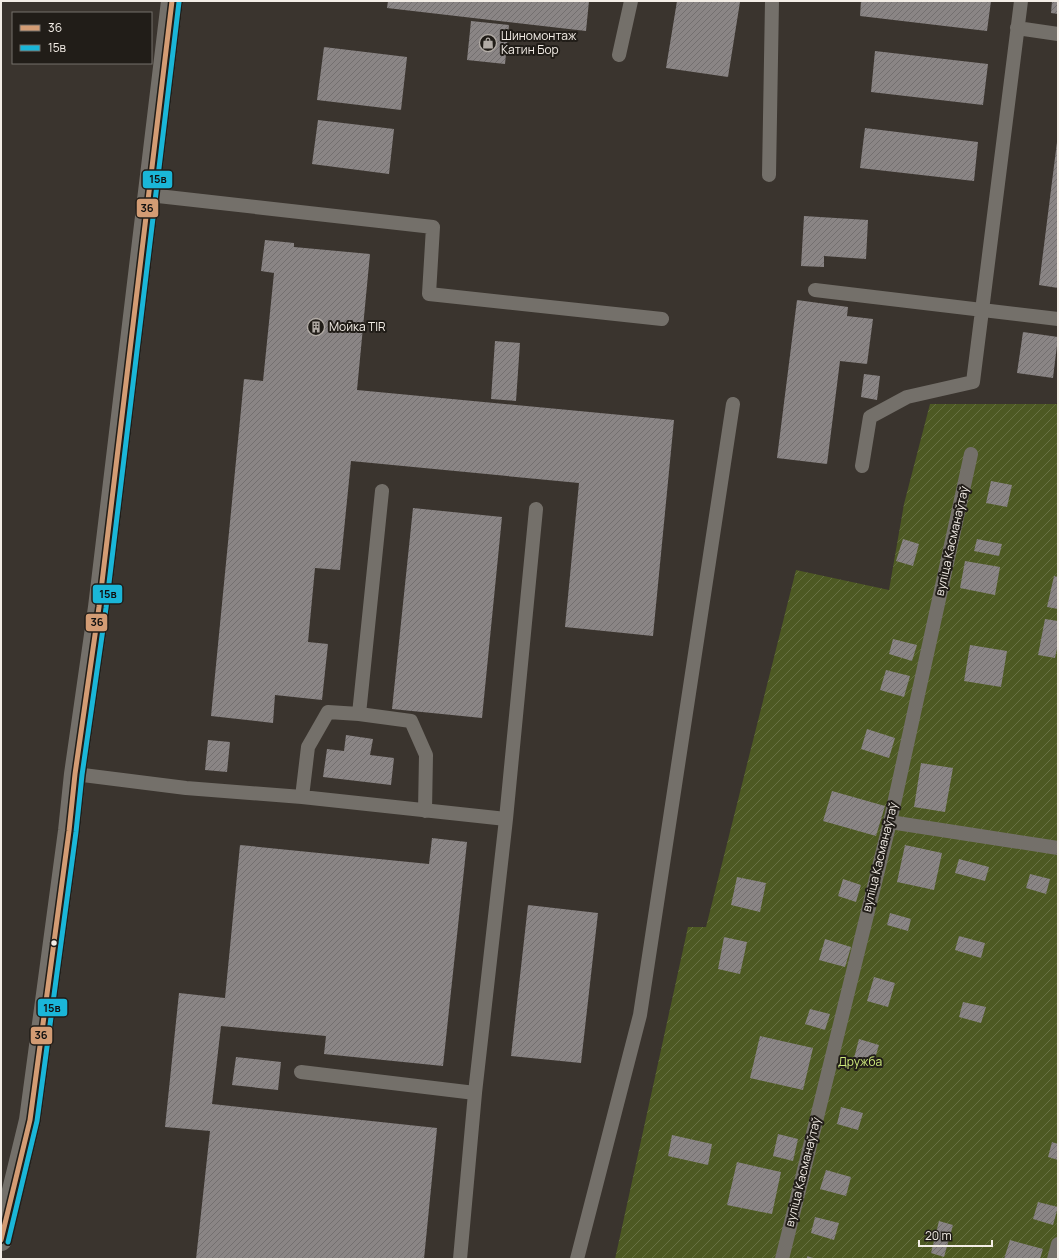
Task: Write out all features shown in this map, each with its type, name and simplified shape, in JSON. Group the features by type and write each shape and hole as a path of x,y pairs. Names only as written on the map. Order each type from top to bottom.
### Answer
{"main road":[{"path":"1,1240 30,1120 69,831 75,774 99,607 150,195 172,1"}],"lane":[{"path":"619,55 630,1"},
{"path":"769,175 772,1"},
{"path":"862,466 870,418 906,397 973,382 1020,1"},
{"path":"1017,28 1058,34"},
{"path":"150,195 433,227 429,294 662,319"},
{"path":"815,290 1058,318"},
{"path":"577,1259 640,1015 734,404"},
{"name":"вуліца Касманаўтаў","path":"782,1259 890,822 971,454"},
{"path":"359,714 382,491"},
{"path":"460,1259 475,1093 506,819 536,509"},
{"path":"302,797 308,747 328,712 359,714 411,722 426,755 425,811"},
{"path":"75,774 186,788 302,797 506,819"},
{"path":"890,822 1058,848"},
{"path":"301,1072 475,1093"},
{"path":"1054,1259 1058,1244"}],"green space":[{"name":"Дружба","path":"930,404 1058,404 1058,1259 615,1259 688,927 706,927 796,570 889,590 904,504"}],"building":[{"path":"388,1 589,1 586,31 387,8"},
{"path":"677,1 740,2 728,77 666,68"},
{"path":"861,1 991,1 987,31 860,16"},
{"path":"1052,1 1058,1 1058,14 1051,13"},
{"name":"Шиномонтаж Катин Бор","path":"471,21 509,25 505,64 467,60"},
{"path":"324,47 407,57 401,110 317,100"},
{"path":"875,51 988,64 983,105 871,92"},
{"path":"318,120 394,129 389,174 312,164"},
{"path":"865,128 978,142 974,181 860,168"},
{"path":"1058,142 1058,288 1039,285"},
{"path":"804,216 868,220 866,259 824,256 824,267 801,266"},
{"path":"265,240 294,243 294,247 370,254 357,390 674,420 653,636 565,627 579,483 351,461 340,570 315,568 308,642 328,644 322,700 275,695 273,723 211,716 244,379 263,381 274,273 261,271"},
{"path":"797,300 848,307 847,316 873,319 867,364 840,361 827,464 777,458"},
{"path":"1023,332 1058,337 1053,378 1017,373"},
{"path":"495,341 520,343 516,401 491,399"},
{"path":"864,374 880,376 877,400 861,397"},
{"path":"991,481 1012,485 1007,507 986,503"},
{"path":"413,508 502,517 482,718 392,709"},
{"path":"903,539 919,544 913,566 896,561"},
{"path":"977,539 1002,544 999,556 974,551"},
{"path":"965,561 1000,567 995,595 960,588"},
{"path":"1054,576 1058,577 1058,609 1047,607"},
{"path":"1045,619 1058,621 1058,644 1055,658 1038,655"},
{"path":"893,639 917,645 912,661 889,654"},
{"path":"970,645 1007,651 1001,687 964,681"},
{"path":"886,670 910,676 904,697 880,690"},
{"path":"867,729 895,738 889,758 861,749"},
{"path":"346,735 373,739 370,755 394,758 391,785 323,777 327,749 344,751"},
{"path":"208,740 230,742 227,772 205,770"},
{"path":"921,763 953,768 945,812 914,807"},
{"path":"832,791 885,806 876,836 823,821"},
{"path":"432,838 467,842 443,1066 324,1054 326,1036 221,1026 212,1104 437,1128 424,1259 196,1259 210,1131 165,1127 179,993 225,998 240,845 429,864"},
{"path":"905,845 942,853 934,890 897,882"},
{"path":"959,859 989,867 985,881 955,873"},
{"path":"1030,874 1050,879 1046,894 1026,888"},
{"path":"737,877 766,883 760,912 731,905"},
{"path":"843,879 861,885 856,902 838,896"},
{"path":"528,905 598,913 581,1063 511,1056"},
{"path":"890,913 911,919 908,931 887,925"},
{"path":"959,936 985,943 981,958 955,950"},
{"path":"724,937 747,942 740,974 718,969"},
{"path":"825,939 851,947 845,967 819,960"},
{"path":"874,977 895,983 888,1007 867,1001"},
{"path":"963,1002 986,1007 981,1023 959,1017"},
{"path":"810,1009 830,1014 825,1030 805,1024"},
{"path":"760,1036 813,1048 803,1090 750,1078"},
{"path":"859,1039 879,1045 872,1068 853,1062"},
{"path":"236,1057 281,1062 278,1090 232,1085"},
{"path":"841,1107 863,1113 858,1130 837,1124"},
{"path":"778,1134 798,1139 793,1161 773,1156"},
{"path":"672,1135 712,1144 708,1165 668,1156"},
{"path":"1052,1142 1058,1144 1058,1160 1048,1157"},
{"path":"737,1162 781,1172 772,1214 727,1205"},
{"path":"826,1170 851,1177 846,1196 820,1189"},
{"path":"1038,1202 1058,1207 1053,1225 1033,1219"},
{"path":"815,1217 839,1223 834,1240 811,1233"},
{"path":"939,1221 953,1225 944,1257 931,1253"},
{"path":"1010,1240 1043,1249 1040,1259 1004,1259"},
{"path":"807,1256 816,1259 807,1259"}],"transit line":[{"name":"36","path":"1,1240 30,1120 69,831 75,774 99,607 172,1"},
{"name":"15в","path":"8,1242 37,1121 76,832 82,775 106,608 179,2"}],"place":[{"name":"Шиномонтаж Катин Бор","path":"488,43"},
{"name":"Мойка TIR","path":"316,327"}]}
